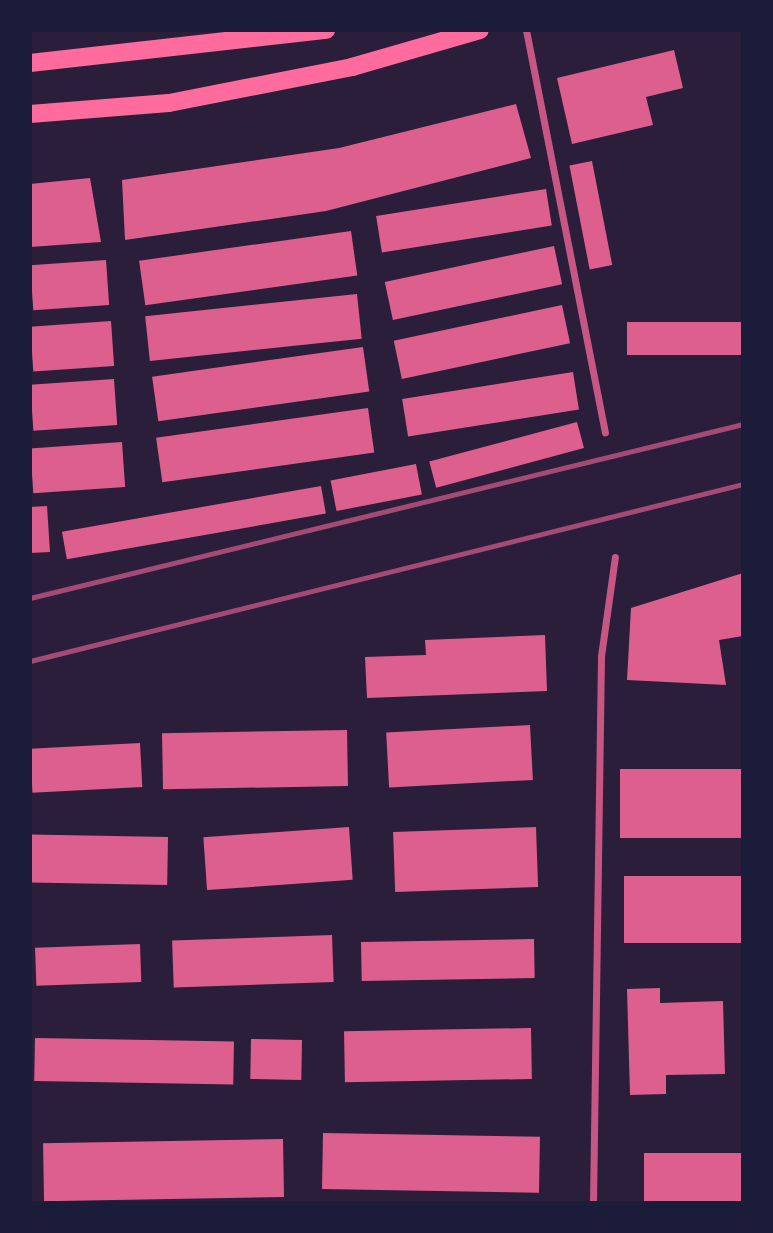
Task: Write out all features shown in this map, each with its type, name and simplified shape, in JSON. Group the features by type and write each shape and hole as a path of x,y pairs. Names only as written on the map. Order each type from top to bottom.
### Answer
{"main road":[{"path":"30,64 326,30"},
{"path":"30,114 169,103 352,67 480,30"}],"street":[{"path":"526,30 605,432"},
{"path":"593,1203 601,656 615,558"}],"shaded area":[{"path":"30,30 743,30 743,1203 30,1203"}],"building":[{"path":"674,50 683,88 646,97 653,125 572,144 557,78"},
{"path":"516,104 531,158 326,211 125,240 122,180 339,148"},
{"path":"592,161 612,265 590,269 569,165"},
{"path":"90,178 101,242 30,247 30,184"},
{"path":"546,189 552,226 382,252 376,216"},
{"path":"351,231 357,276 145,305 139,261"},
{"path":"554,246 562,284 393,320 385,282"},
{"path":"106,260 109,305 33,310 30,265"},
{"path":"357,294 362,339 150,361 145,316"},
{"path":"562,305 570,343 402,379 394,341"},
{"path":"111,321 114,366 33,372 30,327"},
{"path":"627,322 743,322 743,355 627,355"},
{"path":"363,347 369,392 158,421 152,377"},
{"path":"573,372 579,410 408,437 402,399"},
{"path":"114,379 117,425 33,431 30,385"},
{"path":"368,408 374,453 162,482 156,438"},
{"path":"577,422 584,448 436,488 429,462"},
{"path":"122,442 125,487 33,493 30,448"},
{"path":"416,464 422,494 337,511 331,481"},
{"path":"321,486 326,514 67,559 62,532"},
{"path":"47,506 50,552 30,553 30,507"},
{"path":"743,573 743,636 719,640 726,685 627,680 631,608"},
{"path":"545,635 547,691 367,698 365,657 426,655 425,640"},
{"path":"530,725 533,780 389,787 386,733"},
{"path":"347,730 348,786 163,789 162,733"},
{"path":"140,743 142,787 32,793 30,749"},
{"path":"620,769 743,769 743,838 620,838"},
{"path":"349,827 353,880 207,890 203,837"},
{"path":"536,827 538,887 395,892 393,832"},
{"path":"30,835 168,837 167,885 30,883"},
{"path":"624,876 743,876 743,943 624,943"},
{"path":"332,935 334,982 174,988 172,941"},
{"path":"534,939 535,978 362,981 361,942"},
{"path":"140,944 141,982 36,986 35,948"},
{"path":"660,988 660,1003 723,1001 725,1074 666,1075 666,1094 630,1095 627,989"},
{"path":"531,1028 532,1079 345,1082 344,1031"},
{"path":"35,1038 234,1041 233,1084 34,1081"},
{"path":"251,1039 302,1040 301,1080 250,1079"},
{"path":"323,1133 540,1137 539,1193 322,1189"},
{"path":"283,1139 284,1197 44,1201 43,1143"},
{"path":"644,1153 743,1153 743,1203 644,1203"}],"railway":[{"path":"30,598 743,424"},
{"path":"30,661 743,484"}]}
